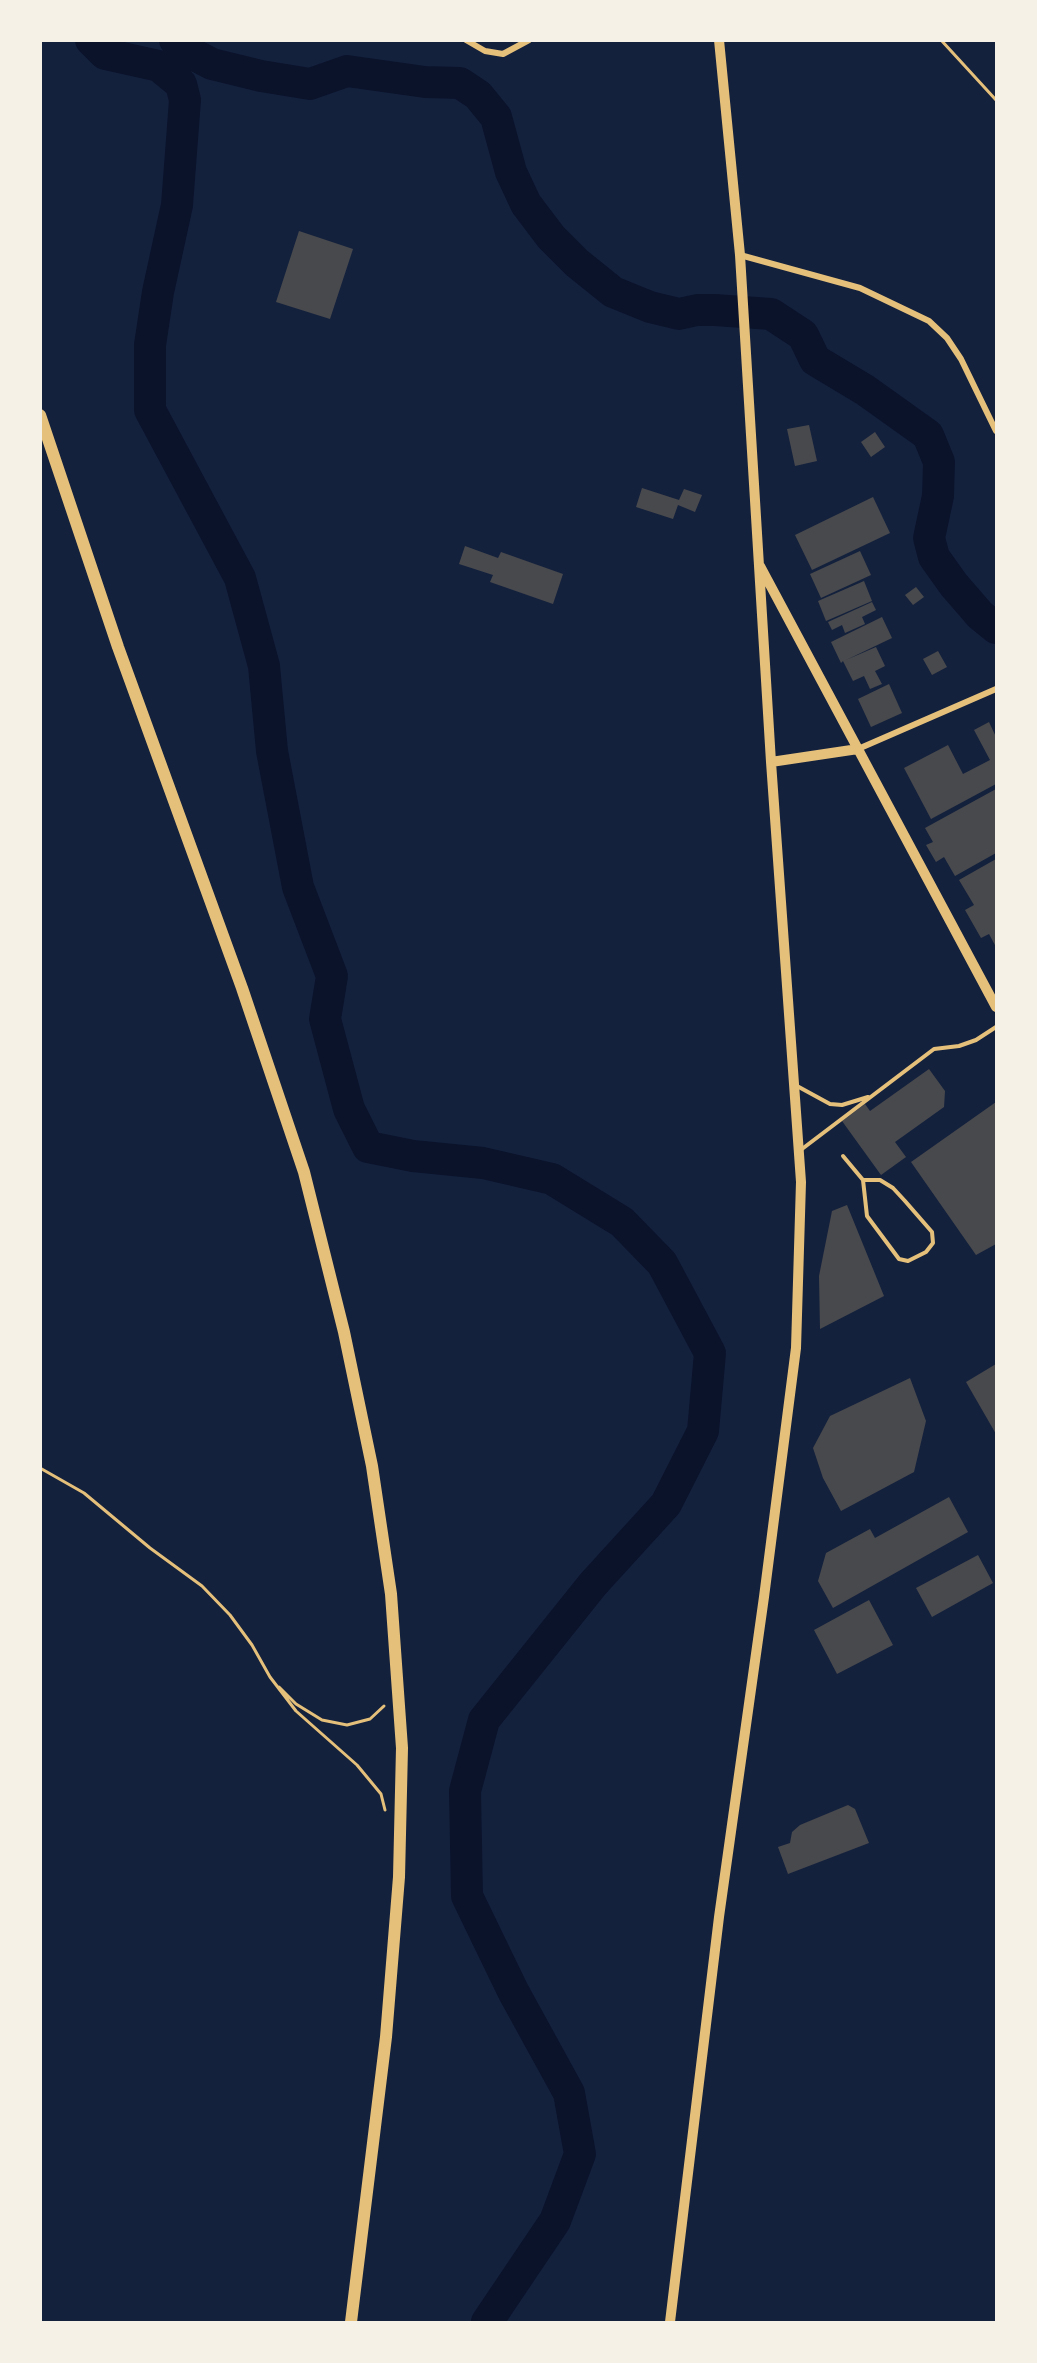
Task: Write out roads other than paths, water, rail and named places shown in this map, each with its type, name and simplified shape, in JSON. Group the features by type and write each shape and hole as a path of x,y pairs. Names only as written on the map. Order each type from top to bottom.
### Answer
{"main road":[{"path":"670,2322 719,1917 796,1348 801,1182 771,762 740,255 719,40"},
{"path":"40,415 118,647 242,988 304,1172 344,1332 372,1466 391,1594 402,1748 399,1866 386,2037 351,2322"},
{"path":"758,560 996,1007"},
{"path":"771,762 858,750"}],"street":[{"path":"466,40 485,51 504,54 529,40"},
{"path":"740,255 860,288 929,321 947,338 961,359 996,431"},
{"path":"989,414 996,412"},
{"path":"858,750 996,689"}],"lane":[{"path":"799,1151 934,1049 959,1046 976,1040 996,1026"},
{"path":"793,1084 830,1104 842,1105 872,1096"},
{"path":"843,1156 863,1180 867,1215 899,1259 908,1261 926,1252 933,1243 932,1232 912,1209 893,1188 880,1180 863,1180"}],"waterway":[{"path":"91,40 105,54 159,66 181,84 185,100 177,205 158,292 150,345 150,410 240,578 264,666 272,751 298,887 332,976 325,1019 349,1109 368,1147 413,1156 483,1163 552,1179 622,1222 662,1263 710,1353 703,1431 666,1504 593,1584 484,1720 465,1791 467,1896 513,1991 569,2093 580,2154 555,2221 487,2322"},
{"path":"175,40 185,50 212,64 261,76 310,84 347,71 425,82 460,83 478,95 496,117 511,172 526,204 551,237 577,263 613,292 650,307 679,314 697,310 771,314 803,335 815,360 865,390 928,435 939,462 938,496 929,538 934,557 980,615 996,628"}]}
